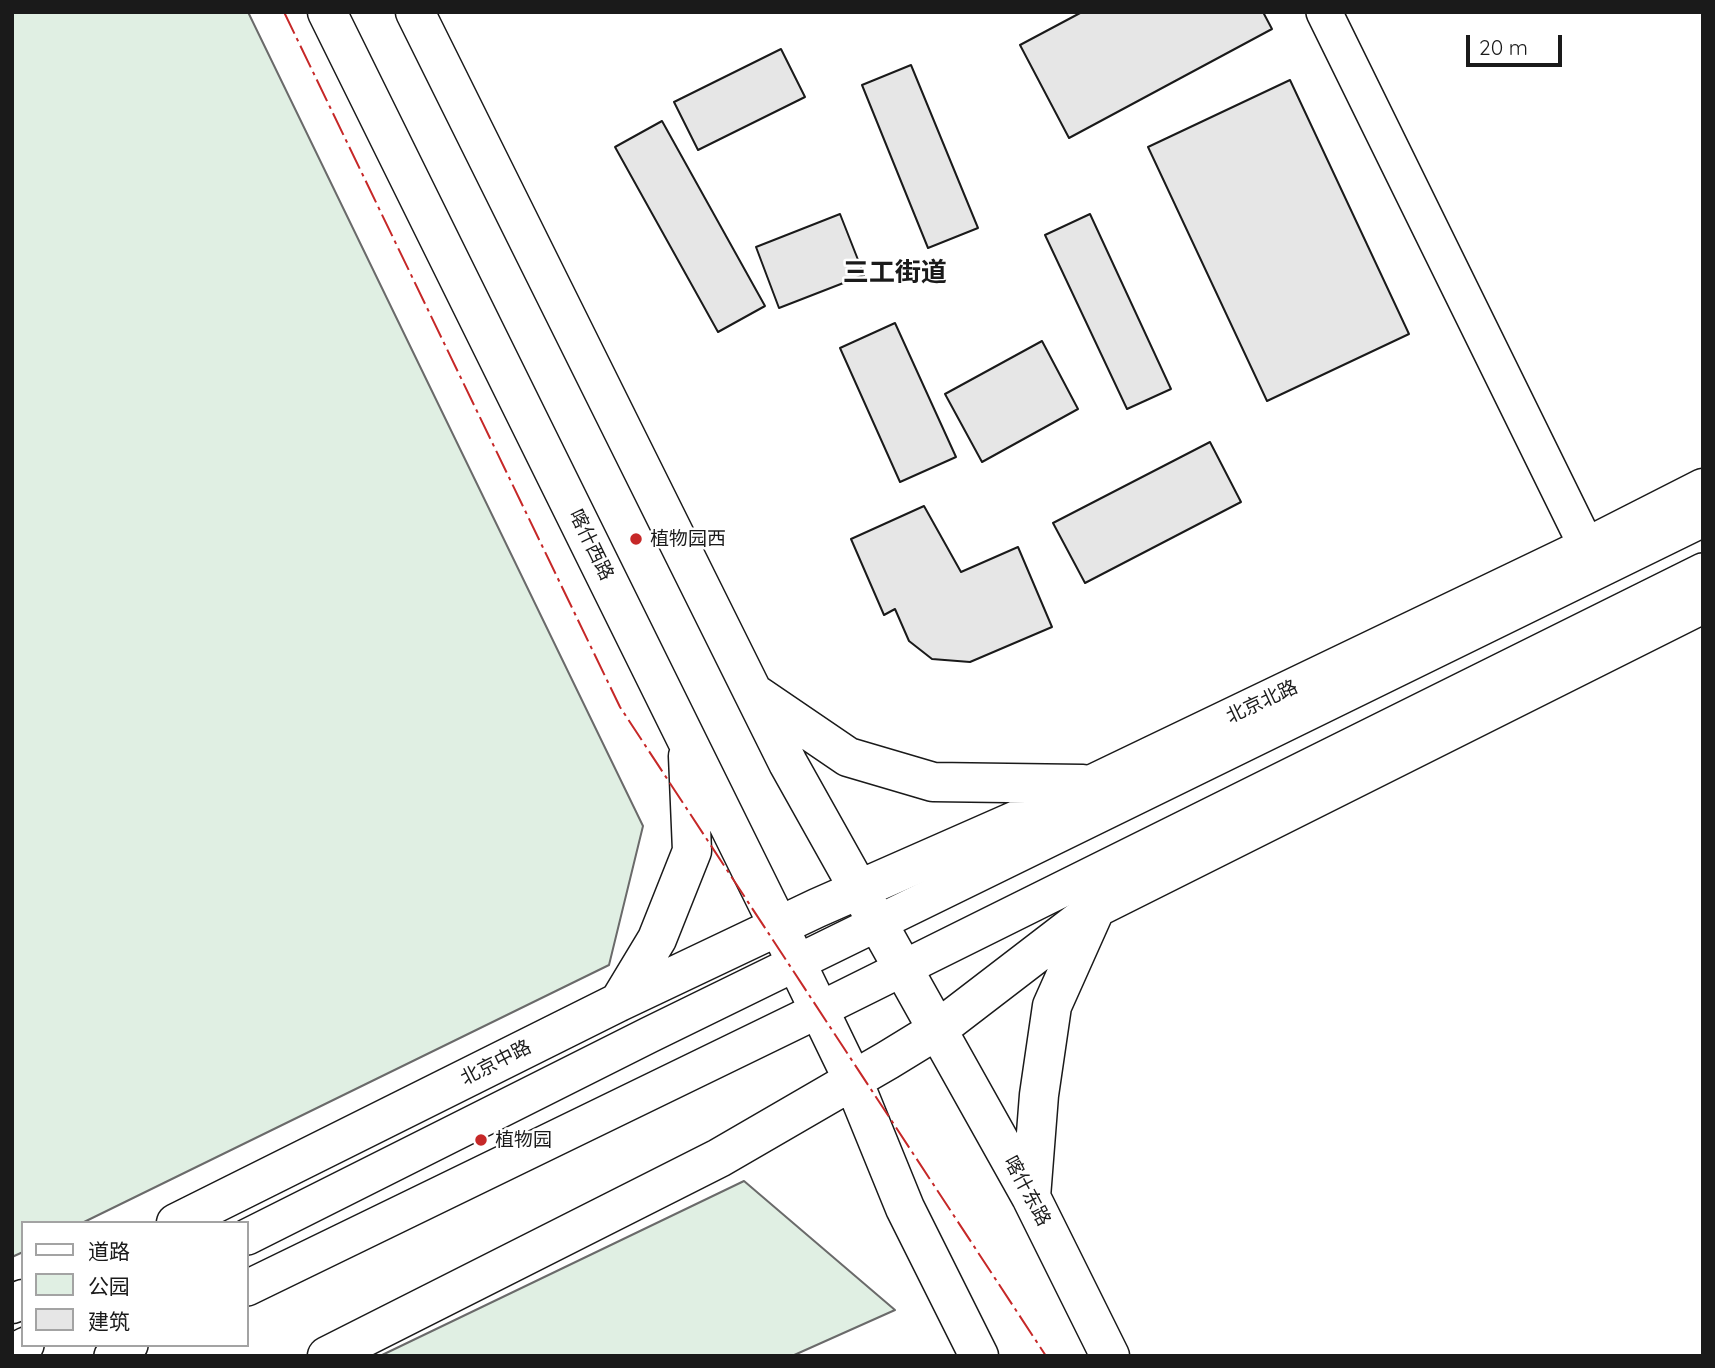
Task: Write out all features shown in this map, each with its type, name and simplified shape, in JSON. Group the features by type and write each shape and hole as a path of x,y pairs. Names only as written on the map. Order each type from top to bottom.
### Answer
{"main road":[{"name":"喀什西路","path":"327,12 852,1078"},
{"path":"415,12 752,691 858,890 937,1030"},
{"name":"北京北路","path":"817,908 1026,816 1587,547 1703,488"},
{"path":"327,1356 719,1158 852,1078 888,1060 937,1030 1096,908 1703,604"},
{"path":"752,691 848,757 933,782 1089,784"},
{"path":"619,1002 657,939 692,851 687,740"},
{"name":"北京中路","path":"180,1221 619,1002 817,908"},
{"path":"1031,1198 1040,1095 1052,1006 1096,908"},
{"name":"喀什东路","path":"937,1030 1031,1198 1110,1356"},
{"path":"852,1078 905,1208 979,1356"}],"street":[{"path":"1324,12 1587,547"},
{"path":"248,1237 796,963 1703,519"},
{"path":"248,1289 819,1010 1703,571"}],"green space":[{"path":"12,12 248,12 643,826 609,965 86,1221 21,1221 21,1253 12,1257"},
{"path":"744,1181 895,1310 792,1356 380,1356"}],"building":[{"path":"1082,12 1263,12 1272,29 1069,138 1020,45"},
{"path":"781,49 805,97 698,150 674,102"},
{"path":"911,65 978,228 928,248 862,85"},
{"path":"1290,80 1409,334 1267,401 1148,147"},
{"path":"662,121 765,306 718,332 615,147"},
{"path":"840,214 864,275 779,308 756,247"},
{"path":"1090,214 1171,389 1127,409 1045,235"},
{"path":"895,323 956,457 900,482 840,348"},
{"path":"1042,341 1078,409 982,462 945,394"},
{"path":"1210,442 1241,502 1085,583 1053,523"},
{"path":"924,506 961,572 1018,547 1052,627 970,662 932,659 909,641 895,609 884,615 851,539"}],"power":[{"path":"284,12 620,707 1046,1356"}],"place":[{"name":"植物园西","path":"636,539"},
{"name":"植物园","path":"481,1140"}],"district":[{"name":"三工街道","path":"895,273"}]}
